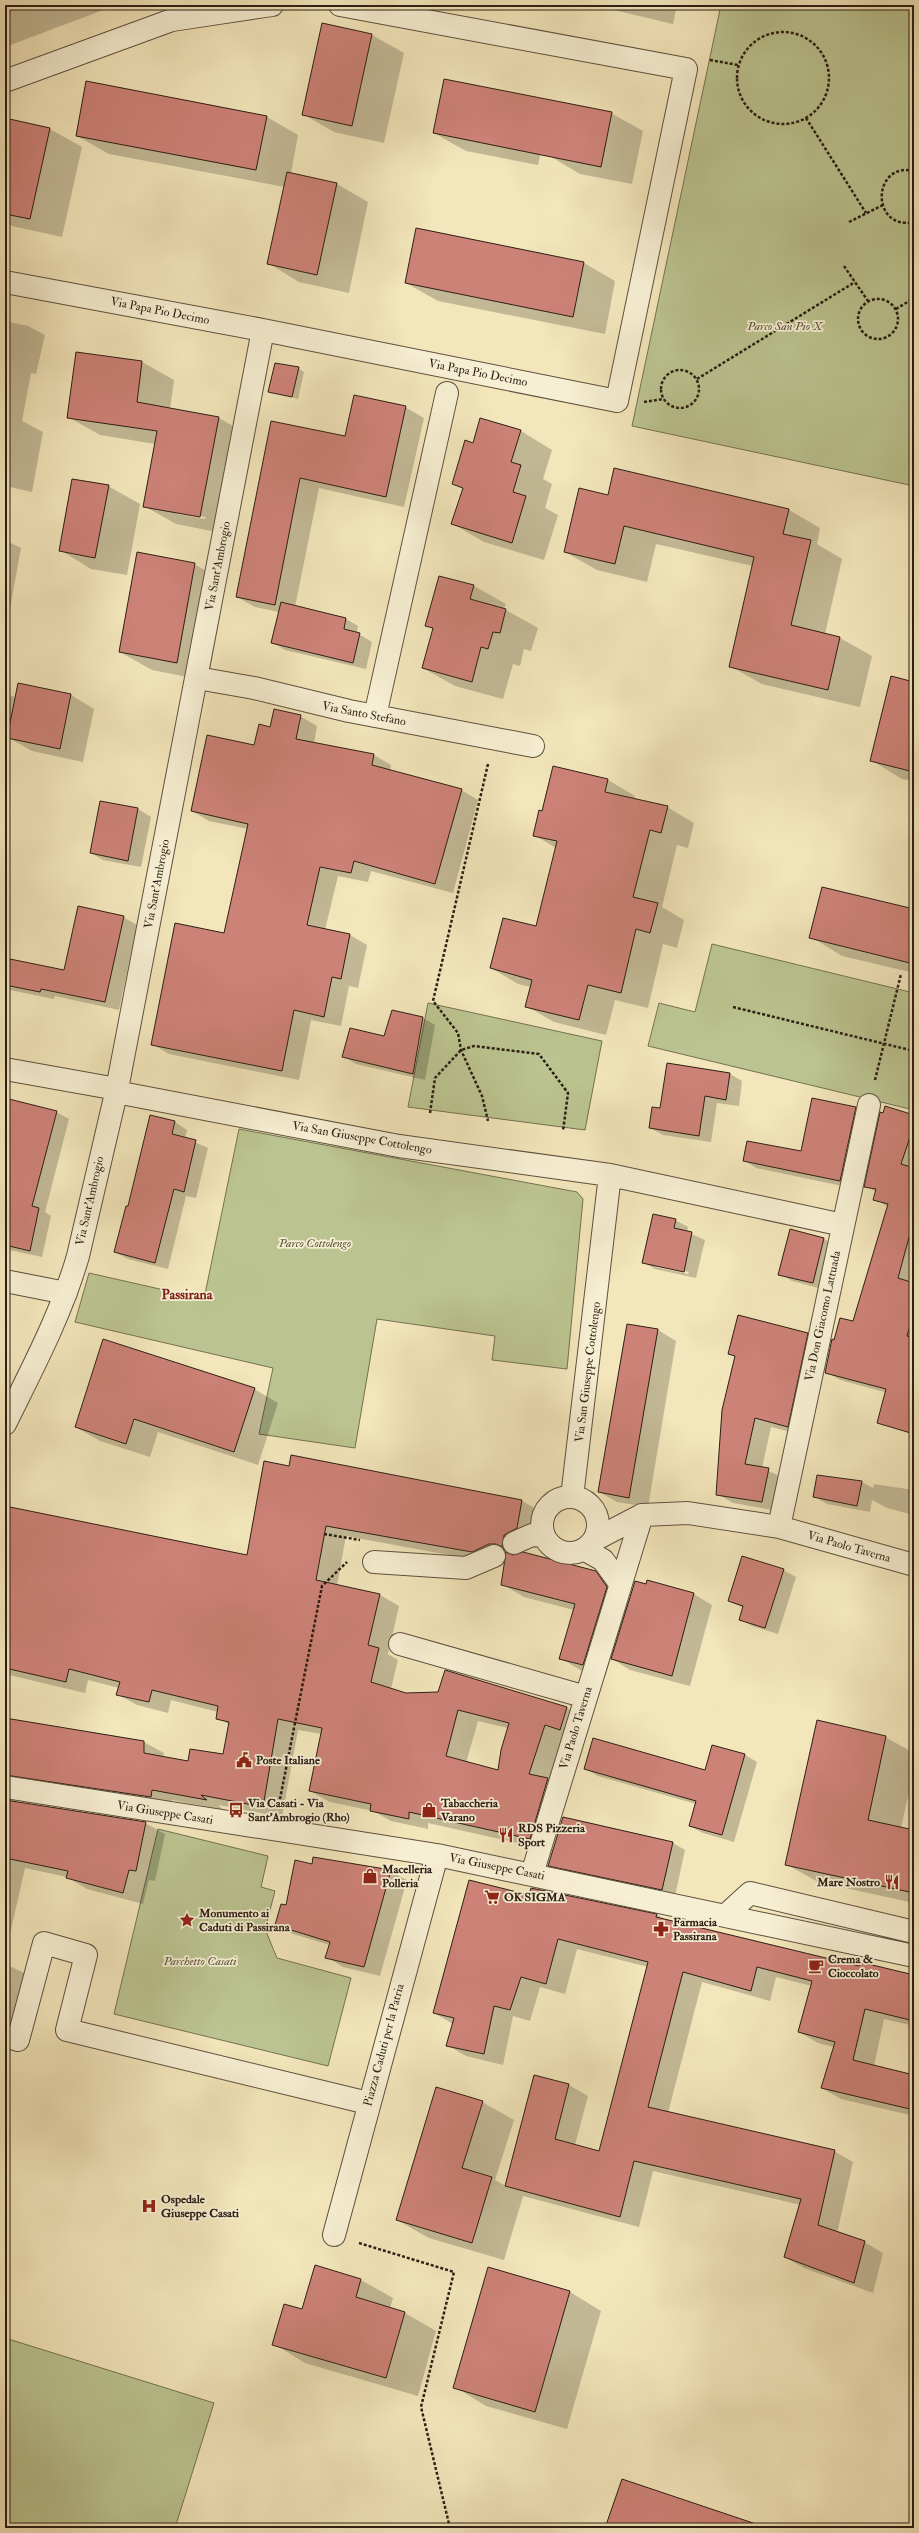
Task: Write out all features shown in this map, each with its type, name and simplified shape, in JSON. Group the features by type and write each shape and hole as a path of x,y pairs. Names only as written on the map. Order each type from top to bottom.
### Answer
{"street":[{"path":"5,81 172,20 272,5"},
{"name":"Via Papa Pio Decimo","path":"5,282 263,330 617,402 686,69 340,5"},
{"name":"Via Sant'Ambrogio","path":"5,1424 50,1331 66,1293 78,1256 116,1091 263,330"},
{"path":"375,716 447,393"},
{"name":"Via Santo Stefano","path":"197,678 375,716 533,746"},
{"name":"Via San Giuseppe Cottolengo","path":"5,1069 399,1146 610,1175 843,1225"},
{"name":"Via Don Giacomo Lattuada","path":"779,1527 869,1105"},
{"name":"Via San Giuseppe Cottolengo","path":"572,1497 610,1175"},
{"path":"5,1281 66,1293"},
{"path":"514,1543 532,1535 544,1536 542,1527 546,1509 560,1498 572,1497 586,1502 597,1516 599,1524 591,1544 619,1582"},
{"name":"Via Paolo Taverna","path":"597,1516 688,1513 779,1527 914,1565"},
{"name":"Via Paolo Taverna","path":"544,1536 553,1548 561,1552 578,1553 642,1515"},
{"name":"Via Paolo Taverna","path":"532,1874 586,1697 619,1582 642,1515"},
{"path":"374,1562 466,1568 494,1556"},
{"path":"400,1644 586,1697"},
{"name":"Via Giuseppe Casati","path":"5,1787 436,1855 532,1874 914,1956"},
{"name":"Piazza Caduti per la Patria","path":"334,2235 368,2103 436,1855"},
{"path":"726,1915 750,1893 914,1932"},
{"path":"5,2036 18,2040 44,1943 86,1955 67,2030 368,2103"}],"path":[{"path":"774,32 791,32 806,38 818,48 826,62 829,78 826,93 818,108 806,118 793,123 778,124 764,120 752,112 742,101 737,87 736,73 740,59 748,46 759,37 774,32"},
{"path":"806,118 866,213"},
{"path":"914,154 912,171 903,170 890,177 882,190 883,205 894,218 905,223 914,222"},
{"path":"849,222 883,205"},
{"path":"844,266 868,301"},
{"path":"697,379 855,282"},
{"path":"874,298 886,300 896,309 898,315 896,329 886,338 872,339 861,331 857,318 859,311 868,301 874,298"},
{"path":"896,309 914,298"},
{"path":"683,370 689,372 697,379 699,393 692,404 680,408 674,407 664,399 661,387 663,381 671,372 683,370"},
{"path":"488,1121 482,1096 461,1050 458,1032 434,1001 494,738"},
{"path":"869,1105 901,974"},
{"path":"733,1007 914,1051"},
{"path":"430,1113 435,1078 461,1050 474,1046 539,1054 568,1092 563,1131"},
{"path":"324,1534 368,1541"},
{"path":"274,1830 322,1586 352,1556"},
{"path":"334,2235 454,2272 421,2407 450,2528"}],"green space":[{"name":"Parco San Pio X","path":"721,5 886,5 914,11 914,486 632,426"},
{"path":"712,944 914,993 914,1110 648,1046 659,1003 695,1012"},
{"path":"428,1003 602,1041 585,1130 408,1107"},
{"name":"Parco Cottolengo","path":"239,1129 577,1192 583,1199 567,1369 492,1360 495,1336 377,1319 355,1448 259,1434 273,1368 75,1322 89,1273 204,1299"},
{"name":"Parchetto Casati","path":"158,1829 268,1856 261,1887 275,1891 265,1929 277,1958 351,1978 328,2066 114,2014"},
{"path":"5,2338 214,2403 175,2528 5,2528"}],"building":[{"path":"322,23 372,34 352,126 302,115"},
{"path":"444,79 612,112 601,167 433,133"},
{"path":"86,81 267,116 256,170 76,136"},
{"path":"5,118 50,128 30,219 5,214"},
{"path":"287,172 337,183 317,275 267,264"},
{"path":"416,228 584,262 573,317 405,283"},
{"path":"76,352 142,361 137,402 219,417 200,517 143,507 157,431 67,418"},
{"path":"275,363 299,367 292,397 268,392"},
{"path":"354,395 406,406 386,497 300,478 275,605 236,597 271,421 345,436"},
{"path":"480,418 521,430 511,462 521,465 513,492 526,496 512,543 451,524 463,488 452,484 465,440 473,443"},
{"path":"614,468 789,509 783,534 811,540 791,625 840,637 828,690 729,667 754,557 624,526 615,564 564,552 579,488 608,495"},
{"path":"72,479 109,485 95,558 59,551"},
{"path":"137,552 195,563 177,663 119,652"},
{"path":"439,576 474,585 470,599 506,609 500,633 493,632 488,649 481,647 472,682 422,668 433,628 425,626"},
{"path":"281,602 346,618 344,629 360,633 353,663 271,643"},
{"path":"891,676 914,682 914,772 870,761"},
{"path":"18,683 71,694 60,749 7,738"},
{"path":"274,709 301,715 296,739 374,754 372,765 462,789 435,884 354,861 351,873 320,867 307,925 350,934 341,979 332,977 324,1017 294,1010 282,1071 151,1045 175,923 224,933 248,824 191,811 207,735 254,745 259,724 270,727"},
{"path":"553,766 608,779 605,792 668,806 661,833 650,830 633,897 658,903 650,933 636,929 621,993 588,985 579,1020 525,1007 532,980 490,968 503,918 536,926 557,841 533,836 539,810 542,811"},
{"path":"100,801 138,808 128,861 90,853"},
{"path":"822,887 914,909 914,964 809,938"},
{"path":"78,906 124,916 105,1002 41,989 40,992 5,985 5,958 64,970"},
{"path":"392,1010 423,1017 413,1074 342,1057 350,1028 384,1036"},
{"path":"667,1063 730,1073 726,1100 705,1096 699,1136 649,1128 652,1107 660,1108"},
{"path":"5,1098 57,1111 32,1206 39,1208 30,1251 5,1245"},
{"path":"812,1098 856,1107 840,1181 743,1161 747,1141 801,1151"},
{"path":"885,1106 914,1115 914,1125 901,1164 914,1168 914,1219 898,1278 914,1283 914,1312 907,1336 914,1338 914,1434 877,1423 886,1389 825,1373 832,1339 834,1340 840,1318 853,1321 888,1204 873,1200 876,1189 864,1187 880,1112 883,1113"},
{"path":"150,1115 175,1121 172,1134 196,1140 184,1192 174,1189 155,1263 114,1252 126,1206 128,1206"},
{"path":"653,1214 676,1219 674,1228 692,1232 684,1272 642,1263"},
{"path":"790,1229 824,1238 813,1283 778,1275"},
{"path":"738,1315 808,1333 788,1427 755,1418 745,1464 769,1468 762,1502 716,1495 722,1410 735,1356 728,1354"},
{"path":"627,1324 658,1329 629,1498 598,1492"},
{"path":"103,1339 255,1388 234,1452 134,1419 126,1444 75,1427"},
{"path":"291,1455 522,1500 517,1528 504,1535 502,1547 496,1544 489,1544 472,1552 326,1526 316,1580 380,1594 368,1645 379,1648 371,1682 406,1693 438,1692 445,1670 567,1707 560,1730 545,1725 529,1774 548,1778 530,1839 409,1812 409,1819 370,1811 371,1804 309,1791 322,1728 278,1719 263,1807 201,1795 207,1800 152,1790 151,1797 5,1775 5,1718 144,1741 144,1753 188,1761 190,1749 223,1754 229,1722 216,1719 218,1706 152,1690 149,1702 116,1695 120,1682 69,1669 66,1682 5,1668 5,1506 247,1555 264,1461 289,1466","holes":["458,1710 509,1723 501,1750 498,1770 446,1756"]},
{"path":"817,1475 862,1481 857,1506 813,1497"},
{"path":"506,1552 513,1555 523,1552 596,1571 607,1587 583,1665 559,1659 575,1604 501,1585"},
{"path":"742,1556 784,1569 765,1628 739,1620 743,1606 728,1601"},
{"path":"647,1580 694,1593 672,1676 611,1659 635,1581 646,1584"},
{"path":"817,1720 886,1736 868,1820 914,1830 914,1893 785,1865"},
{"path":"593,1738 705,1770 712,1745 745,1754 722,1835 689,1826 696,1801 584,1769"},
{"path":"5,1800 146,1822 136,1871 129,1870 123,1893 66,1878 68,1871 5,1858"},
{"path":"563,1817 673,1842 662,1890 548,1866"},
{"path":"313,1857 391,1870 364,1967 325,1958 330,1942 275,1925 281,1904 286,1905 295,1860 312,1864"},
{"path":"469,1880 529,1895 531,1888 657,1914 656,1917 859,1966 860,1962 914,1975 914,2021 865,2009 853,2060 914,2075 914,2110 821,2088 835,2042 798,2032 812,1981 757,1967 751,1991 683,1972 648,2107 835,2150 818,2225 865,2241 854,2283 784,2257 801,2199 634,2161 620,2217 505,2186 534,2075 569,2084 555,2139 599,2151 648,1962 558,1939 546,1984 521,1977 510,2010 494,2006 484,2054 446,2046 454,2018 433,2013"},
{"path":"436,2087 483,2101 462,2168 492,2177 472,2243 396,2220"},
{"path":"315,2265 361,2279 356,2297 405,2312 386,2378 272,2345 284,2304 302,2309"},
{"path":"488,2267 570,2291 535,2412 453,2388"},
{"path":"622,2479 756,2524 756,2528 605,2528"}],"place":[{"name":"Poste Italiane","path":"244,1760"},
{"name":"Via Casati - Via Sant'Ambrogio (Rho)","path":"236,1810"},
{"name":"Tabaccheria Varano","path":"429,1810"},
{"name":"RDS Pizzeria Sport","path":"506,1835"},
{"name":"Macelleria Polleria","path":"370,1876"},
{"name":"Mare Nostro","path":"892,1882"},
{"name":"OK SIGMA","path":"492,1897"},
{"name":"Monumento ai Caduti di Passirana","path":"187,1920"},
{"name":"Farmacia Passirana","path":"661,1929"},
{"name":"Crema & Cioccolato","path":"816,1966"},
{"name":"Ospedale Giuseppe Casati","path":"149,2206"}],"district":[{"name":"Passirana","path":"187,1294"}]}
